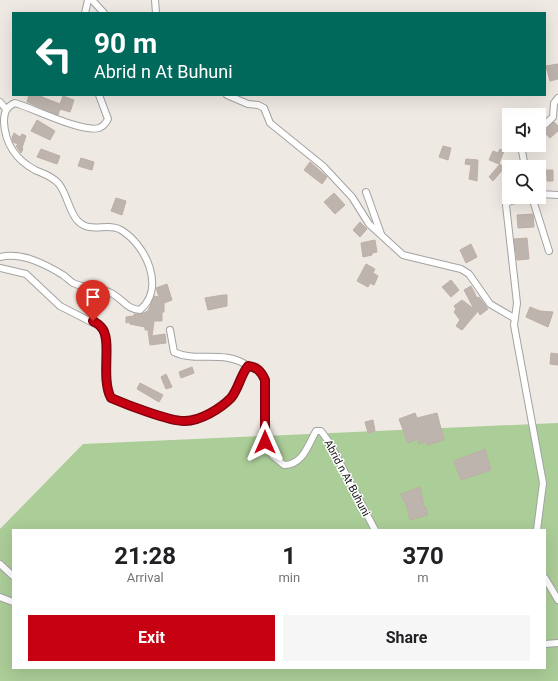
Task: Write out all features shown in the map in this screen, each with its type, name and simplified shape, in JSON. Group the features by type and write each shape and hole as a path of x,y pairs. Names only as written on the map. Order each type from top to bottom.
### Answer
{"street":[{"path":"85,12 88,0"},
{"path":"92,0 103,12"},
{"path":"155,0 156,12"},
{"path":"0,257 18,256 32,260 64,276 73,283 111,293 120,299 126,306 133,309 140,310 146,305 152,288 150,269 145,256 129,236 118,229 109,227 91,228 77,221 68,198 57,182 50,176 26,164 11,149 4,131 4,114 6,109 15,103 58,120 89,128 99,128 105,124 108,119 99,96"},
{"path":"229,96 248,104 258,105 264,108 270,123 318,161 352,197 369,224 403,255 456,268 468,274 490,304 514,318"},
{"path":"546,124 553,117 554,103 558,98"},
{"path":"0,102 6,109"},
{"path":"366,192 382,236"},
{"path":"546,194 558,195"},
{"path":"507,204 517,303 514,325 543,483 537,529"},
{"path":"534,204 548,251"},
{"path":"0,268 26,274 60,306 101,327 105,333 107,344 105,381 111,398 179,421 192,421 214,410 230,399 235,392 241,376 248,366 238,359 211,356 188,357 179,355 174,352 170,330"},
{"name":"Abrid n At Buhuni","path":"248,366 255,367 262,373 265,380 266,446 272,456 284,465 293,463 303,456 316,431 321,431 329,442 374,529"},
{"path":"0,564 12,575"},
{"path":"546,580 558,600"},
{"path":"0,597 12,602"},
{"path":"546,644 558,643"}],"green space":[{"path":"558,423 558,681 0,681 0,529 83,444"}],"building":[{"path":"558,64 558,79 550,81 546,66"},
{"path":"29,96 42,96 60,104 63,96 74,100 70,112 60,109 58,115 27,102"},
{"path":"37,120 55,131 50,140 31,131"},
{"path":"554,122 558,126 558,131 550,138 546,134 546,130"},
{"path":"14,133 20,137 22,134 26,136 21,153 16,146 18,144 13,142 12,138"},
{"path":"443,146 451,148 448,160 439,157"},
{"path":"41,149 60,156 57,164 37,157"},
{"path":"500,149 504,152 499,164 489,160 493,151 498,153"},
{"path":"81,158 94,162 92,170 78,166"},
{"path":"466,159 478,160 477,181 469,179 471,165 465,164"},
{"path":"310,162 327,177 322,184 304,170"},
{"path":"500,164 502,166 502,170 493,181 489,177"},
{"path":"546,170 553,170 553,181 547,181"},
{"path":"334,193 345,205 335,214 324,202"},
{"path":"116,198 126,201 122,215 111,211"},
{"path":"533,214 534,227 518,228 517,215"},
{"path":"360,222 367,229 360,237 353,230"},
{"path":"527,238 529,259 517,260 514,239"},
{"path":"375,240 377,252 363,257 361,243"},
{"path":"471,244 477,257 466,263 460,250"},
{"path":"366,264 375,269 373,273 378,276 374,285 370,283 368,287 357,281"},
{"path":"451,280 459,290 451,297 442,287"},
{"path":"167,284 172,300 164,303 162,321 154,321 152,336 165,334 166,343 150,345 148,330 145,330 145,327 130,324 129,322 126,323 126,317 148,311 154,296 159,297 156,288"},
{"path":"471,286 477,298 479,297 488,309 480,315 478,311 462,330 456,326 460,320 454,312 456,309 454,306 462,300 474,309 464,290"},
{"path":"84,292 98,297 95,304 81,299"},
{"path":"227,295 227,306 208,310 205,298"},
{"path":"530,307 540,311 553,312 548,327 526,317"},
{"path":"551,353 558,354 558,365 550,364"},
{"path":"192,367 194,373 181,378 179,372"},
{"path":"166,374 172,387 166,389 161,377"},
{"path":"140,383 163,395 159,402 137,389"},
{"path":"415,413 417,418 437,413 444,440 427,445 426,441 419,444 417,439 408,443 399,419"},
{"path":"373,420 375,431 368,433 365,422"},
{"path":"485,449 491,470 461,480 454,461"},
{"path":"420,487 424,507 426,507 428,515 410,520 405,501 403,501 401,494"}],"route":[{"path":"93,321 101,327 105,333 107,344 105,381 111,398 179,421 192,421 204,416 230,399 239,384 244,371 248,366 255,367 262,373 265,380 265,442"}]}
